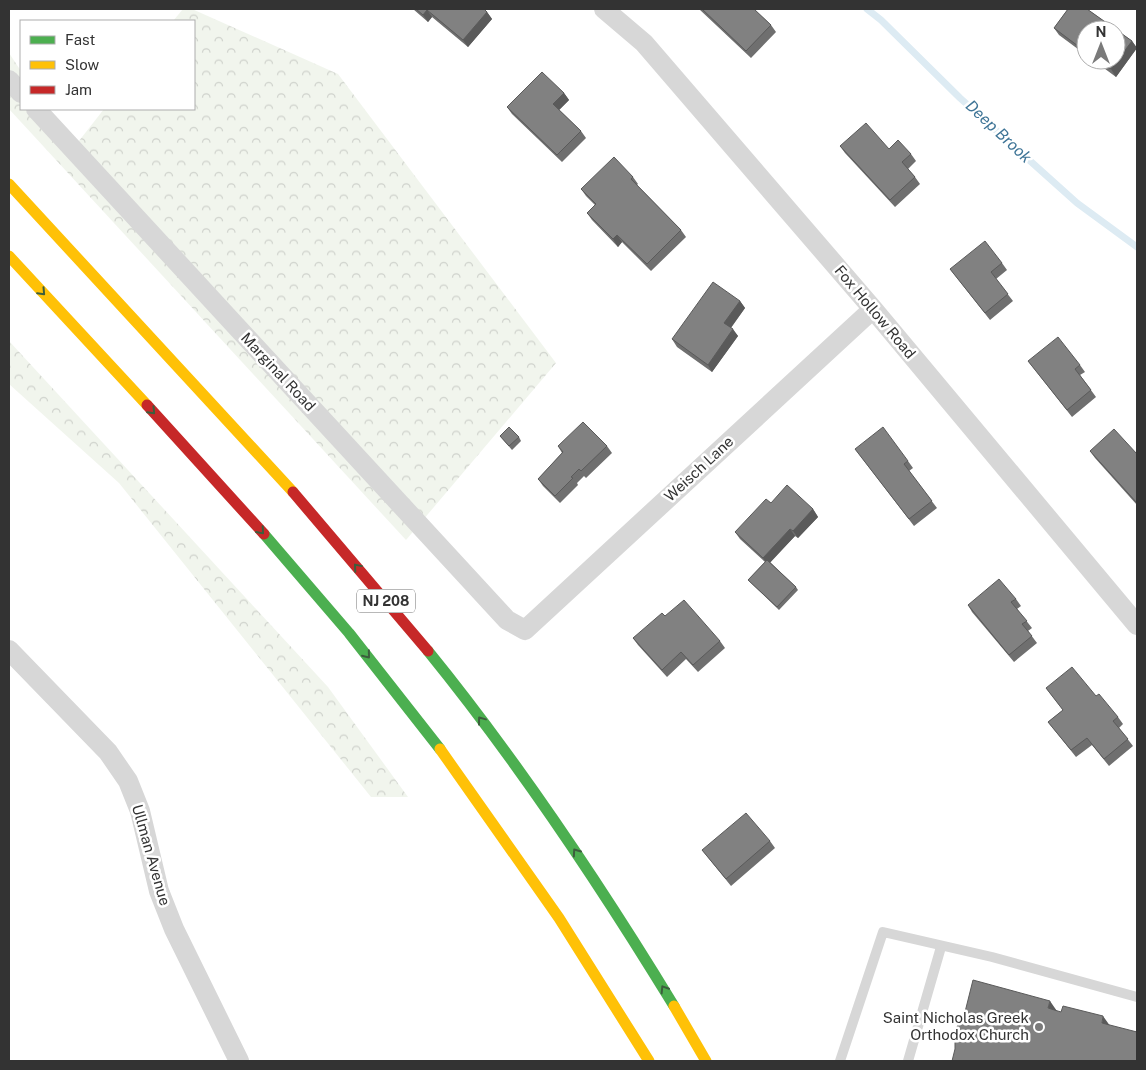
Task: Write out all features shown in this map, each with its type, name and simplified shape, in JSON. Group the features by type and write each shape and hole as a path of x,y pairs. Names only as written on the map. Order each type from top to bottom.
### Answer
{"highway":[{"name":"NJ 208","path":"9,184 226,417 433,658 485,725 578,856 676,1009 706,1061"},
{"name":"NJ 208","path":"9,256 230,496 340,622 394,689 492,818 542,890 649,1061"},
{"path":"676,1009 711,1061"}],"street":[{"name":"Fox Hollow Road","path":"604,9 644,43 873,309 1137,625"},
{"path":"9,80 20,92"},
{"name":"Marginal Road","path":"37,110 507,620 525,630"},
{"name":"Weisch Lane","path":"525,630 873,309"},
{"name":"Ullman Avenue","path":"9,650 108,752 128,782 140,811 160,891 174,929 239,1061"}],"lane":[{"path":"840,1061 883,932 941,947 992,957 1137,996"},
{"path":"908,1061 941,947"}],"green space":[{"path":"183,9 192,9 338,74 556,363 406,540 9,109 9,53 20,70 20,110 50,110 75,146 103,110 195,110 195,20 174,20"},
{"path":"9,341 328,687 408,797 371,797 119,483 9,384"}],"building":[{"path":"416,9 484,9 487,12 463,40 427,10 423,15"},
{"path":"702,9 754,9 771,25 746,51"},
{"path":"1068,9 1087,9 1102,20 1076,20 1076,44 1054,28"},
{"path":"1126,37 1132,41 1126,49"},
{"path":"542,72 564,93 553,104 581,131 557,155 507,107"},
{"path":"866,123 889,149 898,140 911,154 902,162 915,177 890,200 840,146"},
{"path":"614,157 633,177 631,179 681,230 647,264 617,235 613,239 587,213 596,204 581,189"},
{"path":"985,241 1002,263 991,272 1008,294 985,313 950,269"},
{"path":"713,282 740,301 724,323 733,329 708,365 672,339"},
{"path":"1058,337 1080,365 1075,369 1091,390 1067,410 1028,361"},
{"path":"583,422 607,446 581,471 579,469 555,496 538,479 563,452 558,446"},
{"path":"509,427 519,437 509,446 500,436"},
{"path":"883,427 908,461 904,464 932,501 909,519 855,449"},
{"path":"1114,429 1137,454 1137,503 1090,451"},
{"path":"787,485 813,509 793,531 790,529 763,558 735,532 766,499 771,503"},
{"path":"767,560 796,587 777,607 748,580"},
{"path":"999,579 1016,599 1011,602 1027,621 1022,624 1032,636 1009,655 968,605"},
{"path":"684,600 720,641 693,665 681,652 662,670 633,638 662,613 665,616"},
{"path":"1072,667 1096,696 1099,694 1118,717 1113,721 1128,739 1104,759 1087,738 1071,750 1048,722 1063,710 1046,688"},
{"path":"746,813 770,841 726,879 702,850"},
{"name":"Saint Nicholas Greek Orthodox Church","path":"973,980 1050,1001 1048,1008 1061,1012 1063,1006 1103,1016 1102,1023 1137,1032 1137,1061 952,1061 955,1049 955,1030 964,1016"}],"waterway":[{"name":"Deep Brook","path":"867,9 881,20 960,98 1077,203 1137,247"}],"traffic: fast":[{"path":"264,534 349,633 440,749"},
{"path":"428,651 462,693 557,824 617,914 674,1006"}],"traffic: slow":[{"path":"9,184 293,492"},
{"path":"9,256 147,405"},
{"path":"440,749 559,918 649,1061"},
{"path":"674,1006 706,1061"}],"traffic: jam":[{"path":"147,405 264,534"},
{"path":"293,492 428,651"}],"place":[{"name":"Saint Nicholas Greek Orthodox Church","path":"1039,1027"}]}
